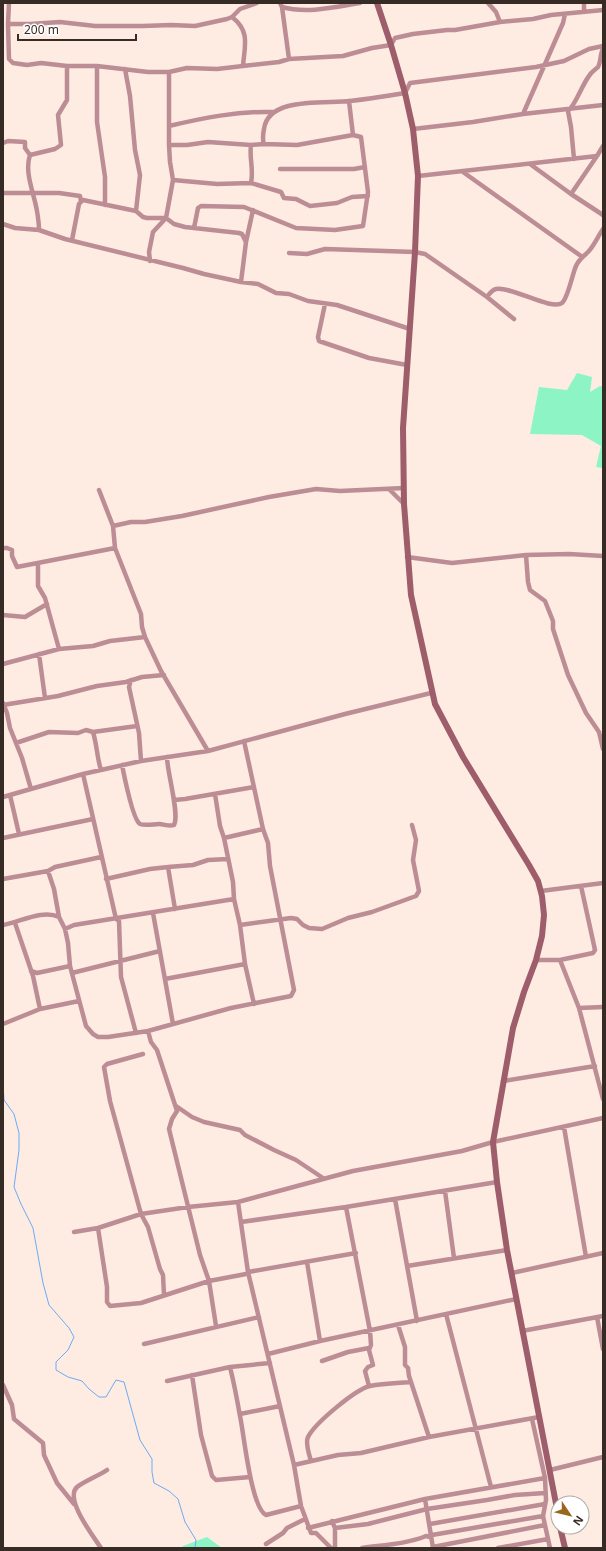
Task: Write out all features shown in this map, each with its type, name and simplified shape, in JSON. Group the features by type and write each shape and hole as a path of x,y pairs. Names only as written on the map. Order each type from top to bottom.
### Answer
{"main road":[{"path":"377,3 405,93 413,129 418,176 415,252 404,428 404,504 411,595 431,693 435,704 446,727 529,865 541,890 544,906 544,926 536,960 518,1010 503,1081 493,1142 507,1250 555,1495"},
{"path":"562,1535 564,1548"}],"street":[{"path":"9,3 9,59 13,63 26,65 42,63 67,66 97,66 169,72 187,68 216,69 279,62 289,59 343,56 372,48 391,45 395,38 413,34 456,30 551,15 603,10"},
{"path":"8,24 60,22 95,26 195,26 232,17 240,9 257,3"},
{"path":"281,5 291,10 317,9 360,3"},
{"path":"488,3 496,12 500,22"},
{"path":"584,3 584,12"},
{"path":"281,5 289,59"},
{"path":"523,114 563,23 565,14"},
{"path":"232,17 242,26 245,36 243,65"},
{"path":"3,43 9,42"},
{"path":"264,144 262,139 267,117 280,108 300,104 349,101 405,93 410,83 545,65 564,61 589,49 603,47"},
{"path":"574,159 568,111 572,108 589,75 599,66 600,53 603,47"},
{"path":"30,154 55,150 61,145 58,115 67,100 67,66"},
{"path":"97,66 97,122 105,177 105,205"},
{"path":"125,69 130,96 135,150 140,175 136,211"},
{"path":"150,261 149,252 154,232 166,218 173,180 168,145 169,72"},
{"path":"349,101 352,136"},
{"path":"413,129 603,105"},
{"path":"169,126 225,114 252,111 273,112"},
{"path":"168,145 187,145 208,142 251,145 297,145 352,136 361,137 368,182 368,196 363,226 334,230 296,228 244,207 200,206 198,208 194,228"},
{"path":"5,141 25,142 25,148 30,154 28,173 32,194 38,212 39,230"},
{"path":"251,145 251,183"},
{"path":"571,194 603,146"},
{"path":"418,176 597,156"},
{"path":"530,164 603,215"},
{"path":"280,169 354,169 365,167"},
{"path":"463,172 581,256"},
{"path":"173,180 217,184 251,183 281,192 284,198 296,199 310,206 337,203 352,197 368,196"},
{"path":"3,194 59,192 80,196 81,202 72,240"},
{"path":"81,202 83,200 136,211 143,217 147,218 166,218 174,224 185,227 239,233 242,234 246,242"},
{"path":"241,282 246,242 253,210"},
{"path":"3,223 15,228 39,230 150,261 241,282 258,284 276,293 289,294 308,301 337,305 410,328"},
{"path":"487,296 494,289 499,289 521,294 549,304 560,304 565,298 570,279 581,256 588,251 603,229"},
{"path":"289,253 307,254 325,249 376,250 425,254 487,296 514,319"},
{"path":"325,304 318,337 319,341 369,358 407,365"},
{"path":"113,526 131,522 145,522 182,516 269,497 316,489 340,491 404,488"},
{"path":"389,489 404,504"},
{"path":"99,490 113,526 115,548 141,614 142,627 145,637 164,675 208,751"},
{"path":"3,548 12,550 12,556 17,567 115,548"},
{"path":"407,558 452,563 526,556 570,554 603,556"},
{"path":"526,556 530,590 545,601 553,621 553,629 568,675 586,713 599,732 603,749"},
{"path":"38,563 38,586 47,604 59,650"},
{"path":"3,615 25,617 47,604"},
{"path":"4,663 59,650 93,646 110,641 145,637"},
{"path":"39,654 44,698"},
{"path":"31,789 3,704 58,696 142,677 164,675"},
{"path":"128,681 139,733 141,761"},
{"path":"3,797 83,774 122,765 208,751 431,693"},
{"path":"16,743 49,732 78,732 86,730 93,732 137,726"},
{"path":"93,732 100,770"},
{"path":"48,871 54,889 57,914 65,929 70,966 86,1026 98,1037 148,1031 232,1008 291,996 294,990 270,866 268,843 263,829 244,741"},
{"path":"122,765 133,811 138,821 141,824 162,824 171,826 174,825 176,819 167,758"},
{"path":"83,774 116,919 119,921 121,977 136,1033"},
{"path":"174,800 254,787"},
{"path":"215,794 220,826 233,882 234,899 240,925 245,964 254,1004"},
{"path":"10,795 19,834"},
{"path":"3,838 94,819"},
{"path":"240,925 291,918 297,919 309,928 322,929 348,918 372,912 416,896 418,891 413,860 416,840 412,824"},
{"path":"224,838 263,829"},
{"path":"3,879 48,871 55,867 101,857"},
{"path":"106,878 150,869 193,865 208,860 228,859"},
{"path":"168,867 175,909"},
{"path":"541,890 603,883"},
{"path":"536,960 560,960 593,953 595,950 581,886"},
{"path":"65,929 74,924 116,919 234,899"},
{"path":"153,913 173,1024"},
{"path":"3,925 15,923 39,915 57,914"},
{"path":"15,923 31,971 35,975 40,1009"},
{"path":"72,973 121,962 160,951"},
{"path":"560,960 579,1008 603,1099"},
{"path":"165,979 245,964"},
{"path":"35,975 70,966"},
{"path":"3,1024 40,1009 79,1001"},
{"path":"579,1008 603,1007"},
{"path":"148,1031 149,1038 157,1050 178,1111 172,1119 169,1130 200,1255 209,1281 216,1326"},
{"path":"143,1054 107,1064 104,1067 110,1101 141,1214 148,1227 163,1275 164,1295"},
{"path":"503,1081 595,1066"},
{"path":"176,1106 187,1115 204,1122 240,1130 268,1147 296,1160 323,1178"},
{"path":"74,1232 98,1228 141,1214 238,1202 323,1178 462,1151 493,1142 603,1118"},
{"path":"564,1126 586,1257"},
{"path":"241,1222 346,1207 497,1182"},
{"path":"445,1191 454,1258"},
{"path":"395,1199 417,1321"},
{"path":"238,1202 248,1272 294,1465 301,1506 311,1534 316,1533 331,1548"},
{"path":"346,1207 370,1331 371,1346 369,1348 373,1365 368,1367 365,1371 369,1386"},
{"path":"98,1228 107,1286 108,1304 110,1306 136,1304 209,1281 246,1274 248,1272 356,1253"},
{"path":"407,1266 507,1250"},
{"path":"512,1274 603,1253"},
{"path":"307,1262 320,1341"},
{"path":"268,1354 320,1341 516,1299"},
{"path":"446,1314 491,1487"},
{"path":"597,1316 603,1349"},
{"path":"522,1331 603,1316"},
{"path":"144,1344 259,1317"},
{"path":"398,1325 405,1347 405,1364 408,1368 411,1382 429,1437"},
{"path":"322,1361 348,1352 369,1348"},
{"path":"167,1381 192,1374 270,1362"},
{"path":"230,1367 240,1414 250,1477 262,1513 271,1515 301,1506"},
{"path":"192,1374 202,1435 212,1476 216,1480 250,1477"},
{"path":"310,1461 307,1442 308,1437 312,1431 339,1405 369,1386 411,1382"},
{"path":"3,1385 12,1406 14,1420 43,1443 44,1455 58,1483 74,1504 101,1548"},
{"path":"240,1414 280,1406"},
{"path":"294,1465 342,1454 361,1453 429,1437 539,1416"},
{"path":"532,1418 545,1478 546,1500 543,1516 550,1548"},
{"path":"550,1470 603,1458"},
{"path":"74,1504 74,1492 78,1487 107,1470"},
{"path":"308,1528 425,1499 545,1478"},
{"path":"335,1528 368,1524 427,1509 515,1495 545,1493"},
{"path":"425,1499 433,1548 545,1525"},
{"path":"430,1524 545,1504"},
{"path":"362,1548 543,1516"},
{"path":"266,1544 283,1533 286,1528 305,1519"},
{"path":"332,1521 335,1528 335,1548"},
{"path":"498,1548 548,1539"}],"green space":[{"path":"577,373 592,377 590,392 600,386 603,387 603,468 596,467 601,446 582,435 530,434 539,387 567,390"},
{"path":"207,1537 222,1548 182,1548 183,1546"}],"waterway":[{"path":"3,1084 4,1100 14,1114 19,1133 19,1150 14,1187 33,1228 43,1283 49,1305 69,1328 74,1337 68,1350 56,1362 56,1370 68,1377 82,1381 99,1397 106,1397 116,1380 124,1382 140,1440 152,1459 154,1483 169,1491 178,1499 185,1522 196,1540 195,1548"}]}
